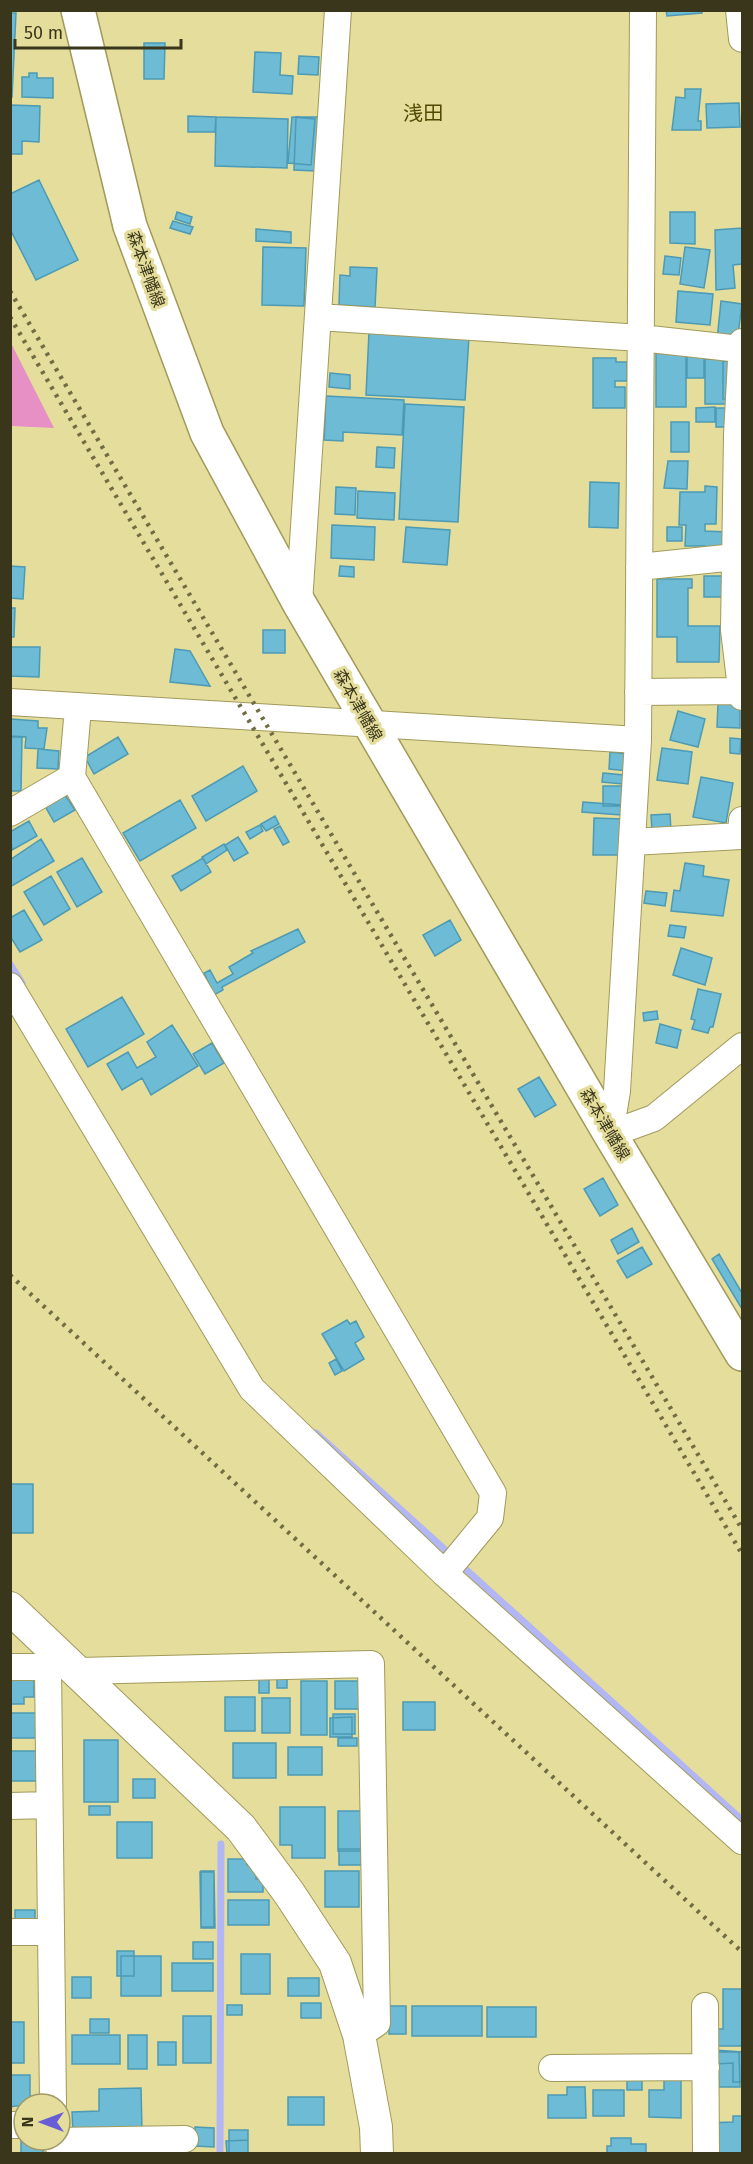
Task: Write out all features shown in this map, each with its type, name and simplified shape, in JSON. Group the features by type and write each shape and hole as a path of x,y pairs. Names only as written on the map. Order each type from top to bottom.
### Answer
{"main road":[{"name":"森本津幡線","path":"78,10 130,226 207,433 299,603 368,722 742,1354"}],"street":[{"path":"299,603 338,10"},
{"path":"644,10 638,740 617,1091 610,1134 654,1118 742,1046"},
{"path":"739,10 742,39"},
{"path":"318,317 741,346 734,630 742,697"},
{"path":"639,567 735,557"},
{"path":"638,692 742,691"},
{"path":"10,702 78,708 368,722 638,740"},
{"path":"78,708 72,777 493,1493 490,1518 456,1562"},
{"path":"10,813 72,777"},
{"path":"632,842 741,836 742,820"},
{"path":"10,986 252,1389 444,1573 742,1841"},
{"path":"10,1608 61,1663 240,1828 289,1893 335,1963 359,2035 376,2127 377,2154"},
{"path":"53,2092 49,1805 61,1663"},
{"path":"10,1667 61,1663 371,1664 377,2023 359,2035"},
{"path":"10,1806 49,1805"},
{"path":"10,1932 51,1932"},
{"path":"705,2006 706,2154"},
{"path":"552,2068 706,2067"},
{"path":"72,2140 185,2139"}],"shaded area":[{"path":"11,343 54,428 11,426"}],"building":[{"path":"666,10 702,10 702,13 667,16"},
{"path":"10,13 16,13 12,97 10,97"},
{"path":"144,43 165,43 164,79 144,79"},
{"path":"255,52 281,53 280,75 293,76 292,94 253,92"},
{"path":"299,56 319,57 318,75 298,74"},
{"path":"29,73 37,73 37,78 53,78 53,98 22,97 22,77 29,77"},
{"path":"685,89 701,89 698,121 701,121 701,130 672,130 676,97 685,98"},
{"path":"739,103 740,127 707,128 706,104"},
{"path":"10,105 40,106 39,142 22,141 22,154 10,154"},
{"path":"188,116 216,117 215,132 188,132"},
{"path":"216,117 288,119 287,168 215,166"},
{"path":"292,117 315,119 311,165 288,163"},
{"path":"296,117 318,117 316,171 294,170"},
{"path":"39,180 78,260 36,280 10,229 10,194"},
{"path":"177,212 192,217 190,224 175,219"},
{"path":"670,212 695,212 695,244 670,243"},
{"path":"173,221 193,227 190,234 170,228"},
{"path":"742,228 742,264 733,265 735,288 716,290 715,230"},
{"path":"256,229 291,232 291,243 256,241"},
{"path":"263,247 306,248 304,306 262,305"},
{"path":"685,247 710,250 704,288 680,284"},
{"path":"665,256 681,258 679,275 663,274"},
{"path":"350,267 377,268 375,307 339,305 340,275 350,276"},
{"path":"678,291 713,294 710,325 676,322"},
{"path":"721,301 742,304 737,343 717,340"},
{"path":"369,332 469,337 465,400 366,395"},
{"path":"656,353 686,353 686,407 656,407"},
{"path":"704,353 704,378 687,378 687,354"},
{"path":"593,358 616,358 616,362 627,362 627,381 615,381 615,387 625,387 625,408 593,408"},
{"path":"705,359 733,359 733,404 705,404"},
{"path":"723,361 733,362 733,399 723,399"},
{"path":"330,373 350,375 350,389 329,387"},
{"path":"326,396 404,400 402,435 343,432 343,441 324,440"},
{"path":"405,404 464,407 458,522 399,519"},
{"path":"715,407 715,422 696,422 696,408"},
{"path":"716,408 732,408 732,427 716,427"},
{"path":"671,422 689,422 689,452 671,452"},
{"path":"377,447 395,448 394,468 376,467"},
{"path":"668,461 688,461 687,489 664,488"},
{"path":"590,482 619,483 618,528 589,527"},
{"path":"705,486 717,487 716,524 705,524 705,531 727,532 726,551 705,550 705,546 685,546 686,525 679,525 680,492 705,492"},
{"path":"336,487 356,488 355,515 335,514"},
{"path":"358,491 395,493 394,520 357,518"},
{"path":"332,525 375,527 374,560 331,558"},
{"path":"406,527 450,530 447,565 403,562"},
{"path":"667,527 682,527 682,541 667,541"},
{"path":"10,566 25,567 23,599 10,598"},
{"path":"340,566 354,567 354,577 339,576"},
{"path":"704,576 723,576 723,597 704,597"},
{"path":"657,579 692,579 692,588 688,588 688,626 720,626 719,662 677,662 677,637 657,637"},
{"path":"10,608 15,608 14,637 10,637"},
{"path":"263,630 285,630 285,653 263,653"},
{"path":"10,647 40,647 39,677 10,676"},
{"path":"175,649 190,651 210,686 170,682"},
{"path":"718,704 740,704 740,728 717,727"},
{"path":"678,711 705,719 698,747 670,740"},
{"path":"10,719 38,721 38,728 47,728 44,749 25,748 26,737 10,736"},
{"path":"10,737 22,737 21,791 10,791"},
{"path":"118,737 128,754 94,774 85,757"},
{"path":"730,738 741,739 740,754 730,753"},
{"path":"662,748 692,752 688,784 657,780"},
{"path":"38,749 59,751 58,769 37,768"},
{"path":"610,752 629,754 628,771 609,769"},
{"path":"243,766 257,791 206,821 192,796"},
{"path":"603,773 624,775 623,784 602,782"},
{"path":"701,777 733,783 726,823 693,817"},
{"path":"603,786 625,786 625,806 603,806"},
{"path":"65,795 75,810 54,822 45,806"},
{"path":"180,800 196,828 140,861 123,833"},
{"path":"583,802 622,805 621,815 582,812"},
{"path":"670,814 671,831 652,831 651,815"},
{"path":"275,816 279,824 266,831 261,824"},
{"path":"594,818 623,819 622,855 593,855"},
{"path":"29,821 37,836 12,850 10,832"},
{"path":"260,825 263,831 250,839 246,832"},
{"path":"280,826 289,842 283,845 274,829"},
{"path":"238,837 248,853 234,861 225,845"},
{"path":"41,839 54,861 10,887 10,860"},
{"path":"224,844 227,850 206,864 202,857"},
{"path":"82,858 102,892 77,907 57,872"},
{"path":"203,858 211,872 181,891 172,876"},
{"path":"685,863 704,866 703,876 729,880 723,916 671,911 674,890 680,891"},
{"path":"51,876 70,909 44,925 24,892"},
{"path":"646,891 667,893 665,906 644,903"},
{"path":"24,910 42,940 20,952 10,936 10,918"},
{"path":"450,920 461,940 435,956 423,935"},
{"path":"670,925 686,927 684,938 668,936"},
{"path":"298,929 305,942 222,987 223,990 214,995 204,973 210,970 217,983 233,974 229,967 253,953 251,951"},
{"path":"681,948 712,958 705,985 673,975"},
{"path":"698,989 721,994 713,1027 710,1027 708,1033 692,1029 695,1020 691,1019"},
{"path":"122,997 144,1034 88,1067 66,1029"},
{"path":"657,1011 658,1019 644,1021 643,1013"},
{"path":"660,1024 681,1030 677,1048 656,1043"},
{"path":"172,1025 198,1066 151,1095 142,1078 122,1090 107,1064 128,1052 137,1068 156,1057 147,1042"},
{"path":"212,1043 224,1063 205,1074 193,1054"},
{"path":"539,1077 556,1105 535,1117 518,1089"},
{"path":"603,1178 618,1205 600,1216 584,1189"},
{"path":"632,1228 639,1242 618,1254 611,1240"},
{"path":"642,1247 652,1264 627,1278 617,1261"},
{"path":"719,1254 742,1293 742,1309 712,1259"},
{"path":"347,1320 350,1324 356,1321 364,1337 355,1343 364,1359 344,1371 322,1334"},
{"path":"336,1359 342,1371 335,1375 329,1363"},
{"path":"10,1484 33,1484 33,1533 10,1533"},
{"path":"277,1677 287,1677 287,1688 277,1688"},
{"path":"259,1679 269,1679 269,1693 259,1693"},
{"path":"10,1680 34,1680 34,1697 24,1697 24,1704 10,1704"},
{"path":"301,1681 327,1681 327,1735 301,1735"},
{"path":"335,1681 361,1681 361,1709 335,1709"},
{"path":"225,1697 255,1697 255,1731 225,1731"},
{"path":"262,1698 290,1698 290,1733 262,1733"},
{"path":"403,1702 435,1702 435,1730 403,1730"},
{"path":"10,1713 36,1713 36,1738 10,1738"},
{"path":"333,1714 355,1714 355,1734 333,1734"},
{"path":"352,1717 352,1737 330,1737 330,1718"},
{"path":"338,1738 357,1738 357,1746 338,1746"},
{"path":"84,1740 118,1740 118,1802 84,1802"},
{"path":"233,1743 276,1743 276,1778 233,1778"},
{"path":"288,1747 322,1747 322,1775 288,1775"},
{"path":"10,1751 37,1751 37,1781 10,1781"},
{"path":"133,1779 155,1779 155,1798 133,1798"},
{"path":"89,1806 110,1806 110,1815 89,1815"},
{"path":"280,1807 325,1807 325,1858 292,1858 292,1845 280,1845"},
{"path":"338,1811 365,1811 365,1851 338,1851"},
{"path":"117,1822 152,1822 152,1858 117,1858"},
{"path":"339,1849 364,1849 367,1865 339,1865"},
{"path":"228,1859 247,1859 247,1865 256,1865 256,1879 263,1879 263,1892 228,1892"},
{"path":"201,1871 214,1871 214,1927 201,1927"},
{"path":"325,1871 359,1871 359,1907 325,1907"},
{"path":"200,1872 214,1872 215,1928 201,1928"},
{"path":"228,1900 269,1900 269,1925 228,1925"},
{"path":"15,1910 35,1910 35,1925 15,1925"},
{"path":"193,1942 213,1942 213,1959 193,1959"},
{"path":"117,1951 134,1951 134,1976 117,1976"},
{"path":"241,1954 270,1954 270,1994 241,1994"},
{"path":"121,1956 161,1956 161,1996 121,1996"},
{"path":"172,1963 213,1963 213,1991 172,1991"},
{"path":"72,1977 91,1977 91,1998 72,1998"},
{"path":"288,1978 319,1978 319,1996 288,1996"},
{"path":"723,1989 742,1989 742,2046 714,2046 714,2029 723,2029"},
{"path":"301,2003 321,2003 321,2018 301,2018"},
{"path":"227,2005 242,2005 242,2015 227,2015"},
{"path":"389,2006 406,2006 406,2034 389,2034"},
{"path":"412,2006 482,2006 482,2036 412,2036"},
{"path":"487,2007 536,2007 536,2037 487,2037"},
{"path":"183,2016 211,2016 211,2063 183,2063"},
{"path":"90,2019 109,2019 109,2033 90,2033"},
{"path":"10,2022 24,2022 24,2063 10,2063"},
{"path":"72,2035 120,2035 120,2064 72,2064"},
{"path":"128,2035 147,2035 147,2069 128,2069"},
{"path":"158,2042 176,2042 176,2065 158,2065"},
{"path":"714,2050 742,2052 742,2082 733,2082 733,2063 715,2064"},
{"path":"718,2052 739,2052 740,2087 719,2087"},
{"path":"10,2075 30,2075 30,2092 12,2092 12,2107 10,2107"},
{"path":"627,2076 642,2076 642,2090 627,2090"},
{"path":"664,2080 681,2080 681,2118 649,2117 649,2090 664,2090"},
{"path":"567,2087 585,2087 586,2118 548,2118 548,2095 567,2095"},
{"path":"141,2088 142,2130 73,2132 72,2112 99,2111 99,2089"},
{"path":"593,2090 624,2090 624,2116 593,2116"},
{"path":"288,2097 324,2097 324,2125 288,2125"},
{"path":"733,2116 742,2116 742,2154 706,2154 705,2123 733,2122"},
{"path":"195,2127 214,2128 214,2147 195,2146"},
{"path":"229,2130 248,2130 248,2153 229,2153"},
{"path":"611,2138 631,2138 631,2144 646,2144 646,2154 607,2154 607,2146 611,2146"},
{"path":"248,2140 248,2154 227,2154 226,2141"},
{"path":"21,2152 43,2152 43,2154 21,2154"}],"waterway":[{"path":"10,964 22,983"},
{"path":"316,1433 452,1556"},
{"path":"460,1564 742,1820"},
{"path":"220,2154 221,1844"}],"railway":[{"path":"10,291 742,1529"},
{"path":"10,317 742,1554"},
{"path":"10,1275 742,1952"}],"district":[{"name":"浅田","path":"423,113"}]}
